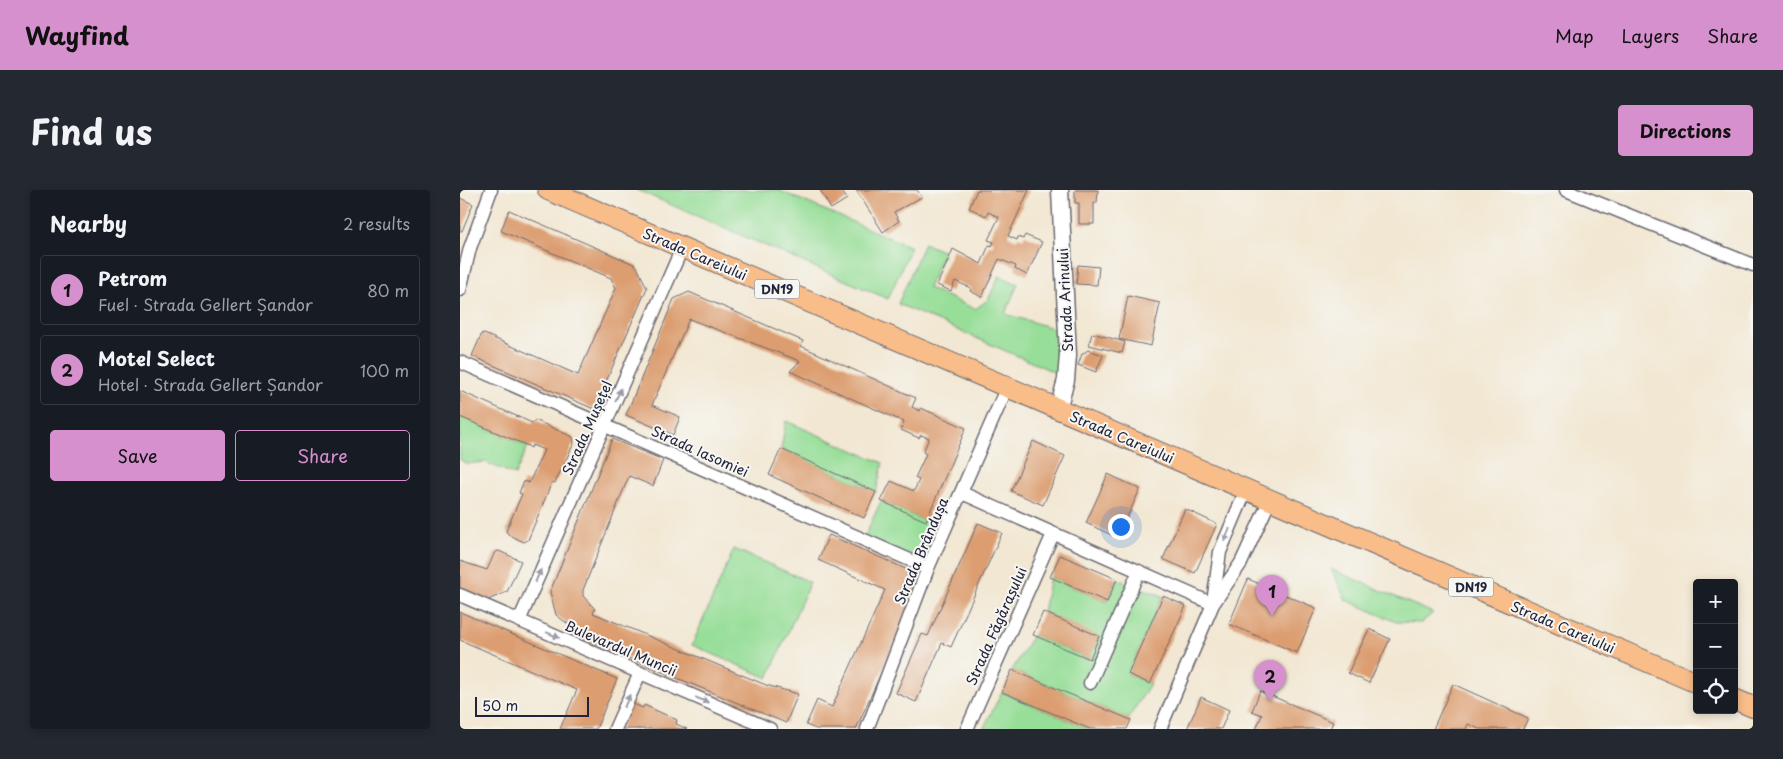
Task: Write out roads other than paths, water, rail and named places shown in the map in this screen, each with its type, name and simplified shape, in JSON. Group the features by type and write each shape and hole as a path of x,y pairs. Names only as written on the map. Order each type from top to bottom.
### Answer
{"main road":[{"name":"Strada Careiului","path":"548,190 1693,681"},
{"path":"1738,701 1753,707"}],"street":[{"path":"460,290 465,246 491,190"},
{"name":"Strada Arinului","path":"1058,409 1066,380 1068,355 1060,190"},
{"path":"1566,190 1753,265"},
{"name":"Strada Mușețel","path":"519,621 682,248"},
{"name":"Strada Iasomiei","path":"460,362 928,568"},
{"name":"Strada Brândușa","path":"867,729 928,568 1007,387"},
{"path":"1213,604 1220,552 1246,490"},
{"path":"962,493 1213,604"},
{"path":"1160,729 1213,604 1241,563 1270,500"},
{"name":"Strada Făgărașului","path":"967,729 1053,534"},
{"path":"1090,683 1139,571"},
{"name":"Bulevardul Muncii","path":"460,595 770,729"},
{"path":"615,729 640,673"}],"place":[{"name":"Petrom","path":"1272,616"},
{"name":"Motel Select","path":"1270,701"}]}
